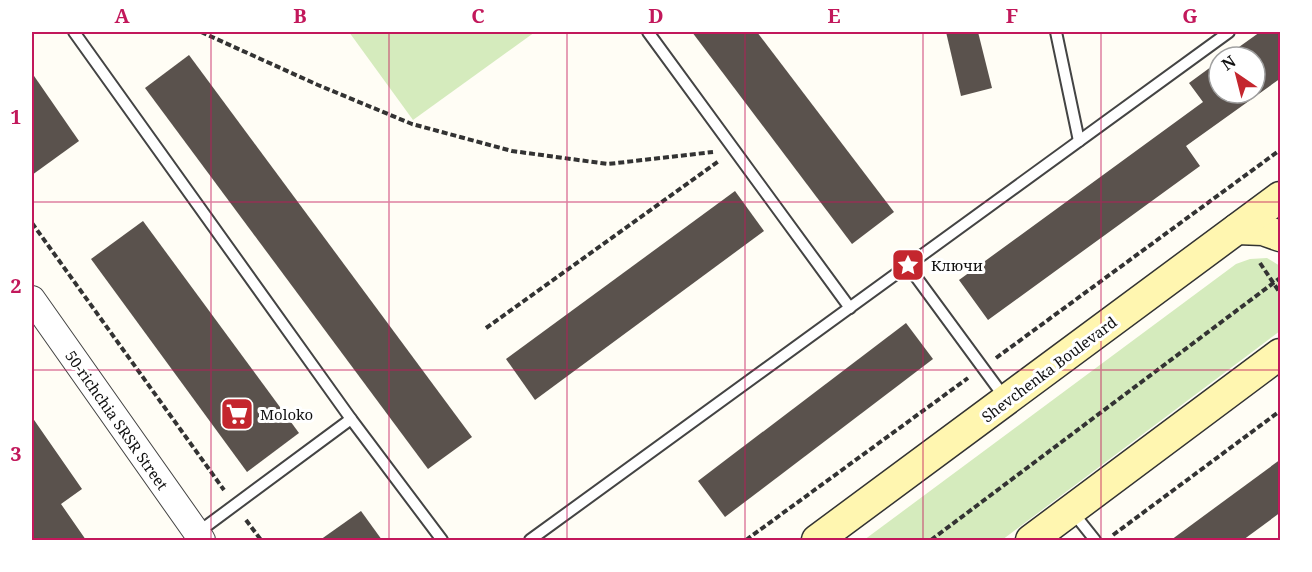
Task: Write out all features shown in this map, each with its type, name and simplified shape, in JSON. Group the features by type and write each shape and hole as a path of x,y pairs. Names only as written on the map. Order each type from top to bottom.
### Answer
{"main road":[{"name":"Shevchenka Boulevard","path":"817,540 1281,197"},
{"path":"1237,229 1263,230 1281,236"},
{"path":"1031,540 1281,354"}],"street":[{"name":"50-richchia SRSR Street","path":"32,299 200,537"}],"lane":[{"path":"74,32 351,419 442,540"},
{"path":"648,32 850,308"},
{"path":"1056,32 1078,141"},
{"path":"530,540 1229,32"},
{"path":"908,266 1007,400"},
{"path":"200,537 235,504 351,419"},
{"path":"1071,510 1095,540"}],"path":[{"path":"201,32 412,124 512,151 608,164 735,150"},
{"path":"486,328 735,150"},
{"path":"746,540 1281,150"},
{"path":"32,223 261,540"},
{"path":"1260,263 1281,293"},
{"path":"931,540 1281,278"},
{"path":"1105,540 1281,411"}],"green space":[{"path":"349,32 535,32 413,120"},
{"path":"1267,258 1280,266 1280,331 1002,540 864,540 1236,264 1250,259"}],"building":[{"path":"692,32 757,32 894,212 852,244"},
{"path":"946,32 978,32 992,88 961,96"},
{"path":"1260,32 1281,32 1281,78 1267,88 1267,45 1242,45"},
{"path":"189,55 472,437 428,469 145,88"},
{"path":"1207,70 1207,105 1243,105 1186,146 1200,166 988,320 959,280 1203,102 1189,83"},
{"path":"32,73 79,141 32,175"},
{"path":"735,191 764,231 535,400 506,359"},
{"path":"143,221 299,433 247,472 91,259"},
{"path":"906,323 933,359 725,517 698,481"},
{"path":"32,417 82,489 61,504 86,540 32,540"},
{"path":"1281,459 1281,512 1243,540 1171,540"},
{"path":"361,511 382,540 320,540"}],"place":[{"name":"Ключи","path":"908,265"},
{"name":"Moloko","path":"237,414"}]}
